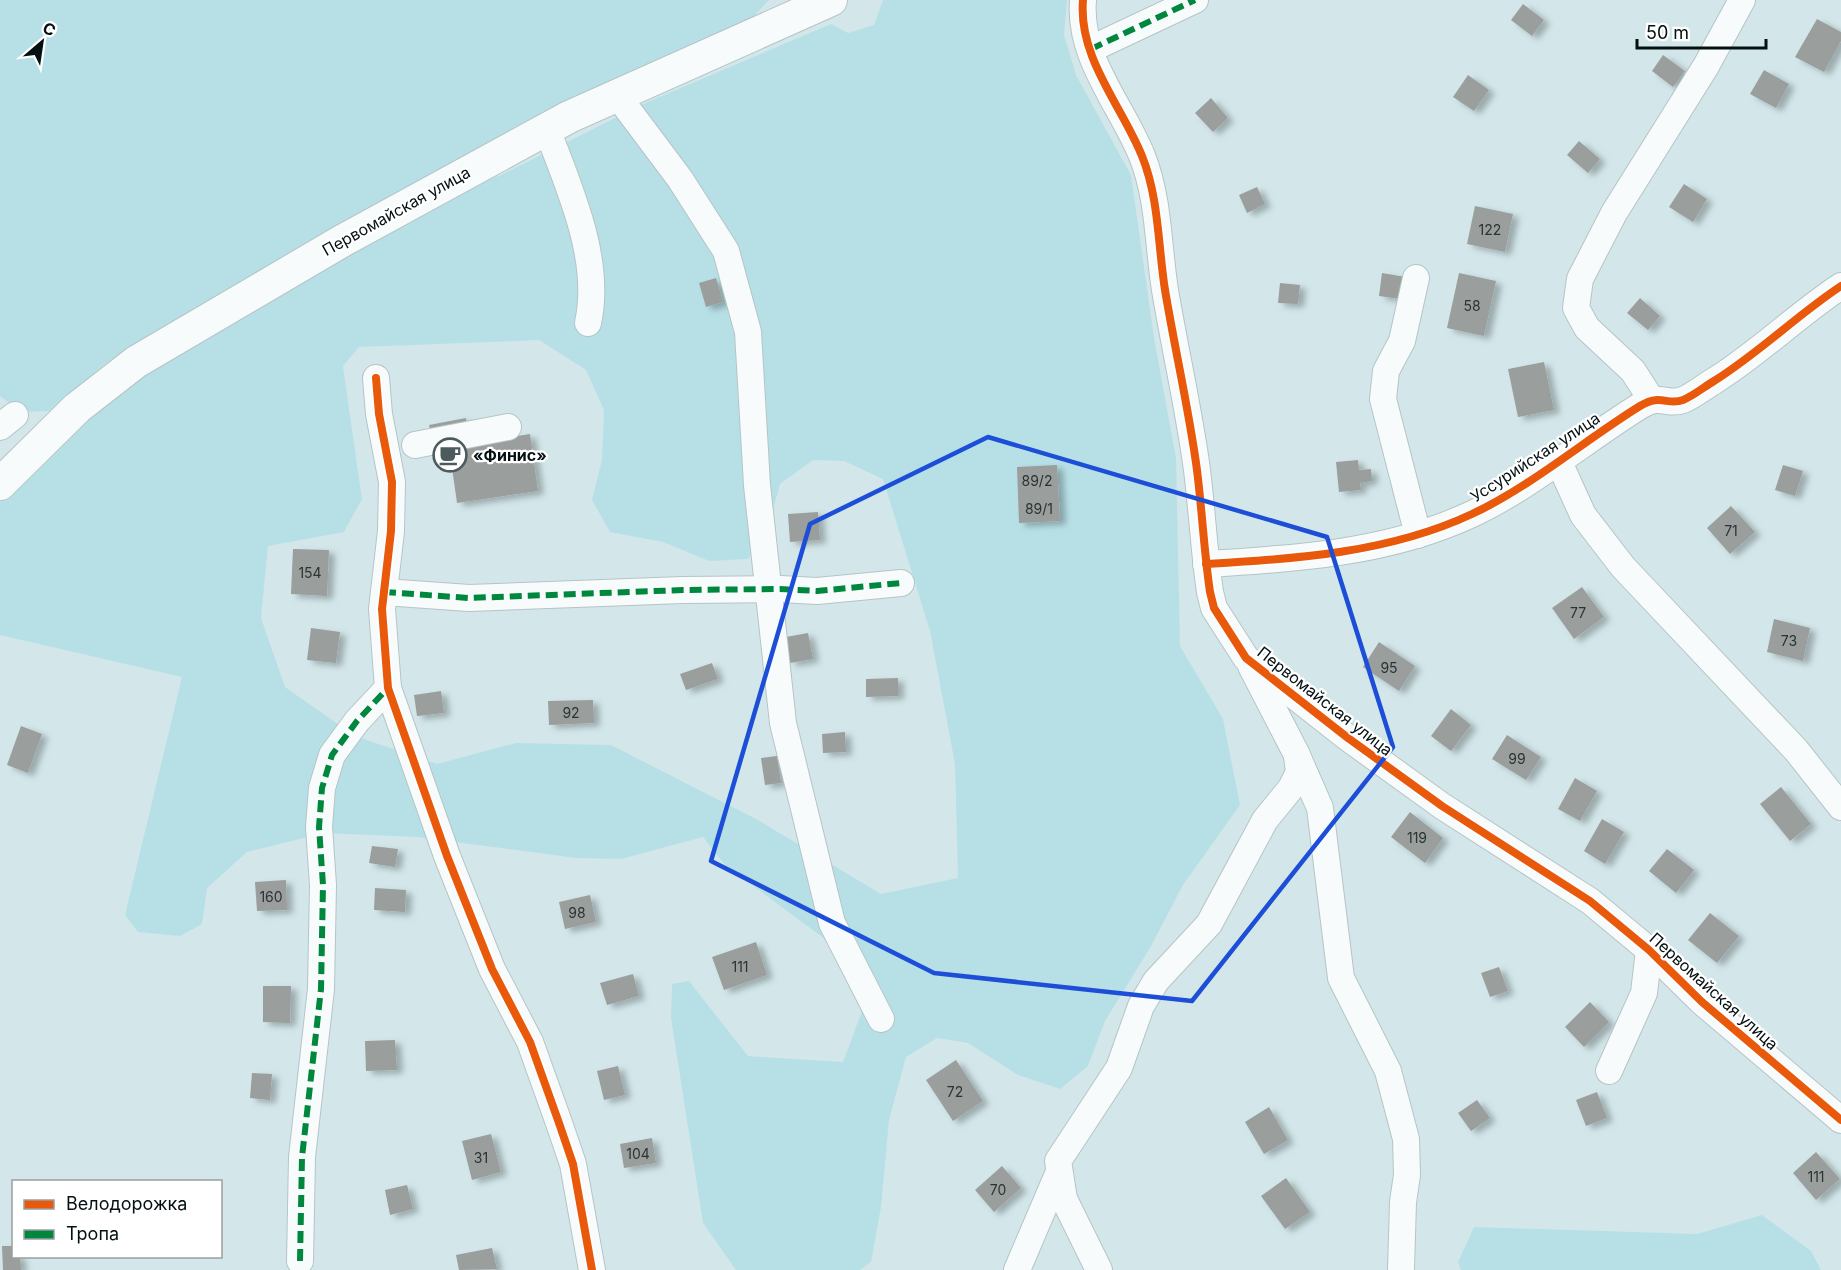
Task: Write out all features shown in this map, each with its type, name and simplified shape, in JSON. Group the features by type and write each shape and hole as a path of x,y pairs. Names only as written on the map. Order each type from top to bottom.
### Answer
{"main road":[{"name":"Первомайская улица","path":"0,484 77,408 136,362 342,241 547,129 831,0"}],"street":[{"name":"Первомайская улица","path":"1083,0 1082,11 1100,75 1143,156 1154,200 1165,288 1197,471 1206,564 1215,608 1246,658 1296,753 1320,808 1341,978 1388,1071 1406,1139 1407,1175 1401,1270"},
{"path":"1091,49 1195,0"},
{"path":"1742,0 1706,66 1614,213 1580,279 1576,308 1587,328 1633,371 1651,399 1681,401 1737,366 1841,286"},
{"path":"618,95 680,179 726,250 748,332 757,485 783,723 806,827 832,923 881,1019"},
{"path":"547,129 582,221 592,302 588,323"},
{"path":"1416,278 1402,341 1386,371 1383,399 1418,535"},
{"path":"376,378 379,414 392,482 392,531 382,609 388,688 451,867 492,969 530,1042 563,1134 573,1164 592,1270"},
{"name":"Уссурийская улица","path":"1206,564 1291,559 1418,535 1473,514 1558,462 1584,442 1651,399"},
{"path":"415,445 508,427"},
{"path":"1558,462 1583,515 1623,567 1796,750 1841,807"},
{"path":"384,592 469,598 769,589 817,591 901,583"},
{"name":"Первомайская улица","path":"1246,658 1348,738 1481,832 1590,901 1649,950 1702,1002 1841,1120"},
{"path":"300,1260 302,1157 321,989 324,885 319,827 322,788 332,755 357,721 388,688"},
{"path":"1098,1270 1075,1225 1058,1174 1058,1161 1119,1068 1141,1006 1156,981 1209,924 1260,829 1291,788 1299,772 1296,753"},
{"path":"1609,1071 1644,993 1649,950"},
{"path":"1017,1270 1058,1174"}],"highlighted area":[{"path":"988,437 1327,537 1393,747 1192,1001 934,973 711,861 810,524"}],"shaded area":[{"path":"0,0 769,0 754,16 166,327 106,363 49,411 21,412 0,396"},
{"path":"883,0 1067,0 1064,35 1076,75 1131,175 1154,338 1176,458 1180,646 1223,719 1240,805 1183,885 1150,948 1105,1021 1088,1066 1060,1089 1018,1075 968,1043 937,1038 906,1057 889,1120 881,1207 871,1262 860,1270 736,1270 703,1223 671,1018 672,984 689,981 748,1056 843,1062 875,976 725,865 703,837 621,859 577,858 417,837 324,833 247,852 207,888 202,924 180,936 138,932 125,915 182,677 0,635 0,502 41,456 148,366 436,199 501,175 643,104 831,24 848,33 874,25","holes":["539,340 586,370 604,410 602,460 592,500 610,532 663,542 709,561 748,559 767,532 780,484 813,460 844,461 883,479 930,631 955,764 958,878 881,894 758,820 611,745 516,743 437,764 355,736 285,687 261,618 268,546 344,532 362,499 343,366 359,347"]},
{"path":"1762,1215 1811,1251 1821,1270 1461,1270 1458,1262 1474,1227 1697,1234"}],"building":[{"path":"1523,4 1544,20 1532,36 1511,20"},
{"path":"1817,19 1841,32 1841,41 1824,72 1795,57"},
{"path":"1663,55 1685,71 1673,87 1652,71"},
{"path":"1764,70 1789,84 1776,108 1750,94"},
{"path":"1468,75 1489,90 1474,111 1453,97"},
{"path":"1211,98 1228,118 1213,132 1195,113"},
{"path":"1579,141 1600,159 1588,173 1567,155"},
{"path":"1684,184 1707,199 1693,222 1669,207"},
{"path":"1257,187 1265,204 1247,213 1239,195"},
{"path":"1475,206 1513,214 1505,252 1467,244"},
{"path":"1382,273 1405,277 1401,299 1379,296"},
{"path":"1459,273 1496,281 1484,336 1447,328"},
{"path":"716,278 723,302 706,307 699,283"},
{"path":"1280,283 1300,285 1298,304 1278,303"},
{"path":"1640,298 1660,316 1648,330 1627,313"},
{"path":"1544,362 1554,410 1518,417 1508,369"},
{"path":"466,418 468,432 432,438 429,425"},
{"path":"530,434 538,491 457,503 449,447"},
{"path":"1358,460 1359,470 1371,469 1372,481 1360,483 1361,490 1339,492 1336,462"},
{"path":"1057,465 1060,521 1019,523 1017,467"},
{"path":"1783,465 1803,471 1795,496 1775,490"},
{"path":"1731,506 1755,532 1730,554 1707,528"},
{"path":"818,512 820,540 790,542 788,514"},
{"path":"293,549 329,550 327,596 291,594"},
{"path":"1582,587 1604,617 1574,639 1552,608"},
{"path":"1774,619 1810,628 1803,661 1767,652"},
{"path":"311,628 340,632 336,663 307,660"},
{"path":"808,633 813,659 790,663 786,637"},
{"path":"1379,642 1415,666 1399,691 1363,667"},
{"path":"712,663 718,679 686,690 680,674"},
{"path":"898,678 898,696 866,697 866,679"},
{"path":"441,691 444,713 417,716 414,695"},
{"path":"593,700 594,723 549,725 548,701"},
{"path":"1451,709 1471,725 1451,751 1431,736"},
{"path":"21,726 42,734 28,773 7,765"},
{"path":"845,732 846,752 823,753 822,734"},
{"path":"1507,735 1541,757 1526,780 1492,759"},
{"path":"777,756 781,783 765,785 761,758"},
{"path":"1575,778 1597,791 1580,821 1558,809"},
{"path":"1781,787 1811,824 1790,841 1760,804"},
{"path":"1410,812 1443,838 1425,863 1391,837"},
{"path":"1602,819 1624,832 1605,864 1584,851"},
{"path":"372,846 398,849 395,867 369,863"},
{"path":"1667,849 1694,870 1676,893 1649,871"},
{"path":"286,880 287,910 257,911 255,882"},
{"path":"375,888 406,890 405,912 374,910"},
{"path":"590,895 596,922 565,929 559,902"},
{"path":"1710,913 1739,936 1717,963 1688,940"},
{"path":"756,942 767,975 724,990 712,957"},
{"path":"1499,967 1508,991 1490,997 1481,973"},
{"path":"633,974 639,996 607,1005 600,983"},
{"path":"263,986 291,986 290,1023 263,1022"},
{"path":"1590,1002 1609,1022 1584,1047 1565,1027"},
{"path":"395,1040 397,1070 366,1071 365,1041"},
{"path":"956,1060 983,1101 953,1121 926,1080"},
{"path":"618,1066 625,1095 604,1100 597,1071"},
{"path":"252,1073 272,1074 270,1100 250,1098"},
{"path":"1597,1092 1607,1118 1586,1126 1576,1100"},
{"path":"1477,1100 1490,1118 1471,1131 1458,1113"},
{"path":"1269,1107 1288,1140 1264,1154 1245,1122"},
{"path":"491,1134 501,1172 472,1180 462,1141"},
{"path":"652,1138 656,1163 624,1168 620,1144"},
{"path":"1816,1152 1840,1179 1816,1200 1793,1173"},
{"path":"1002,1166 1021,1188 994,1212 975,1190"},
{"path":"1286,1178 1310,1212 1285,1229 1261,1196"},
{"path":"407,1185 413,1209 390,1215 385,1190"},
{"path":"2,1246 12,1246 12,1258 20,1258 21,1270 3,1270"},
{"path":"492,1248 497,1269 459,1270 456,1255"}],"marked path":[{"path":"1091,49 1195,0"},
{"path":"384,592 469,598 683,590 817,591 901,583"},
{"path":"300,1261 302,1157 321,989 323,885 319,827 322,788 332,755 357,721 388,688"}],"cycle path":[{"path":"1083,0 1083,21 1094,62 1134,137 1152,188 1165,290 1197,470 1210,592 1214,608 1246,658 1348,738 1442,806 1590,901 1649,950 1702,1002 1841,1120"},
{"path":"1206,564 1273,560 1375,546 1408,538 1472,514 1515,491 1647,402 1653,400 1672,402 1695,394 1731,370 1841,286"},
{"path":"376,378 379,414 392,482 391,531 382,609 388,688 447,856 492,969 530,1042 559,1123 573,1164 592,1270"}],"place":[{"name":"«Финис»","path":"450,455"}]}
